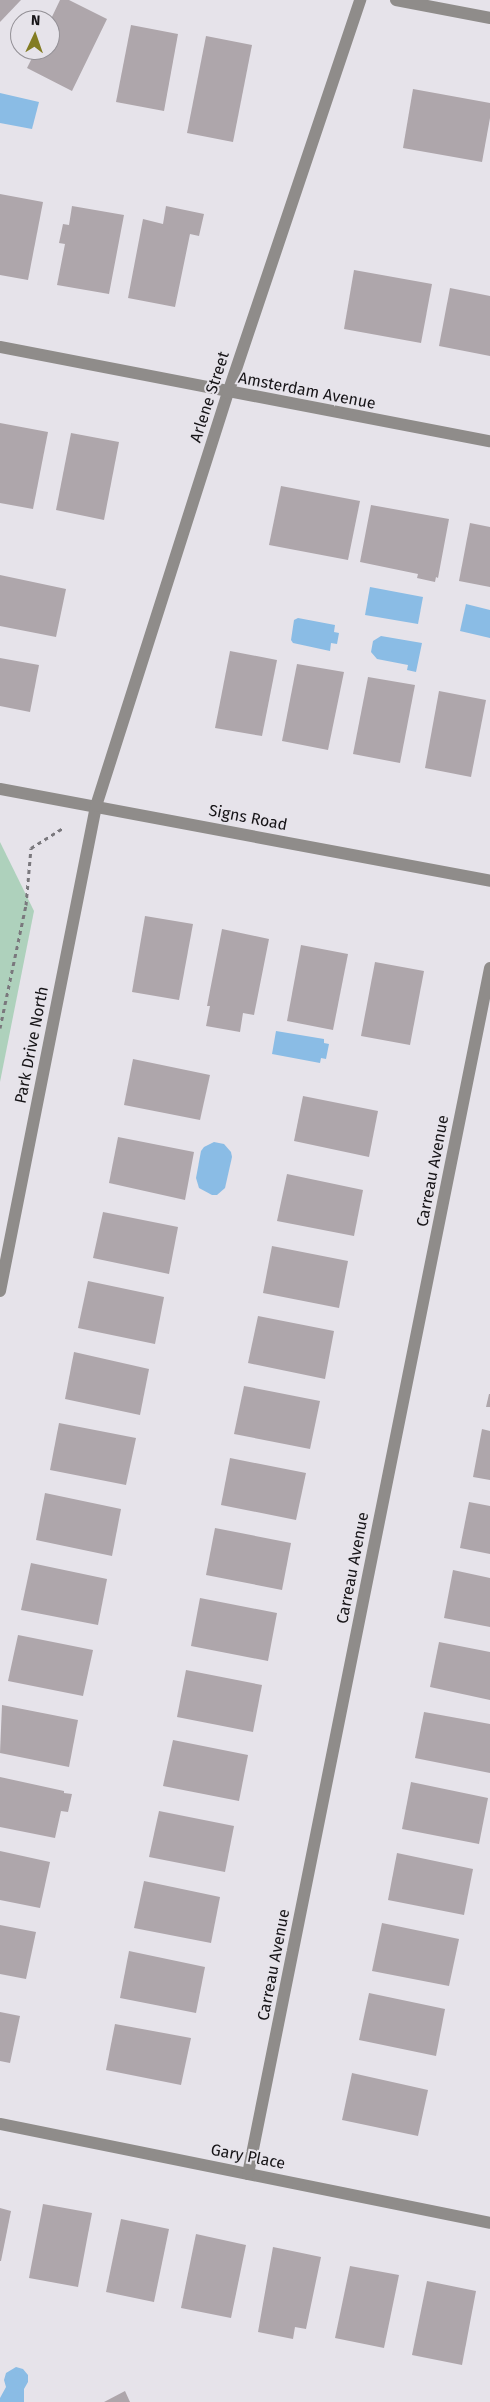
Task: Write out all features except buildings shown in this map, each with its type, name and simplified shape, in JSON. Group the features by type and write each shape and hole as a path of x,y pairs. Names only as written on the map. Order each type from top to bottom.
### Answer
{"street":[{"name":"Arlene Street","path":"96,806 228,393 360,0"},
{"path":"396,0 490,18"},
{"name":"Amsterdam Avenue","path":"0,347 228,393 490,441"},
{"name":"Signs Road","path":"0,789 490,881"},
{"name":"Park Drive North","path":"0,1291 96,806"},
{"name":"Carreau Avenue","path":"248,2174 490,968"},
{"name":"Gary Place","path":"0,2124 490,2223"}],"path":[{"path":"0,1028 26,905 31,848"}],"green space":[{"path":"0,842 34,911 0,1082"}],"water":[{"path":"0,93 39,102 32,129 0,123"},
{"path":"370,587 423,597 418,624 365,615"},
{"path":"466,604 490,610 490,638 460,631"},
{"path":"298,618 335,625 334,632 339,633 337,644 331,643 330,651 293,643 291,640 294,620"},
{"path":"381,636 422,643 416,672 407,670 408,665 377,659 371,652 373,641"},
{"path":"276,1031 324,1039 324,1043 329,1044 326,1059 321,1058 320,1063 272,1054"},
{"path":"214,1142 224,1144 231,1152 232,1157 225,1188 217,1195 212,1195 199,1188 196,1178 201,1151 204,1147"},
{"path":"16,2367 23,2369 28,2375 28,2382 24,2389 24,2402 0,2402 6,2387 4,2380 6,2373"}]}
